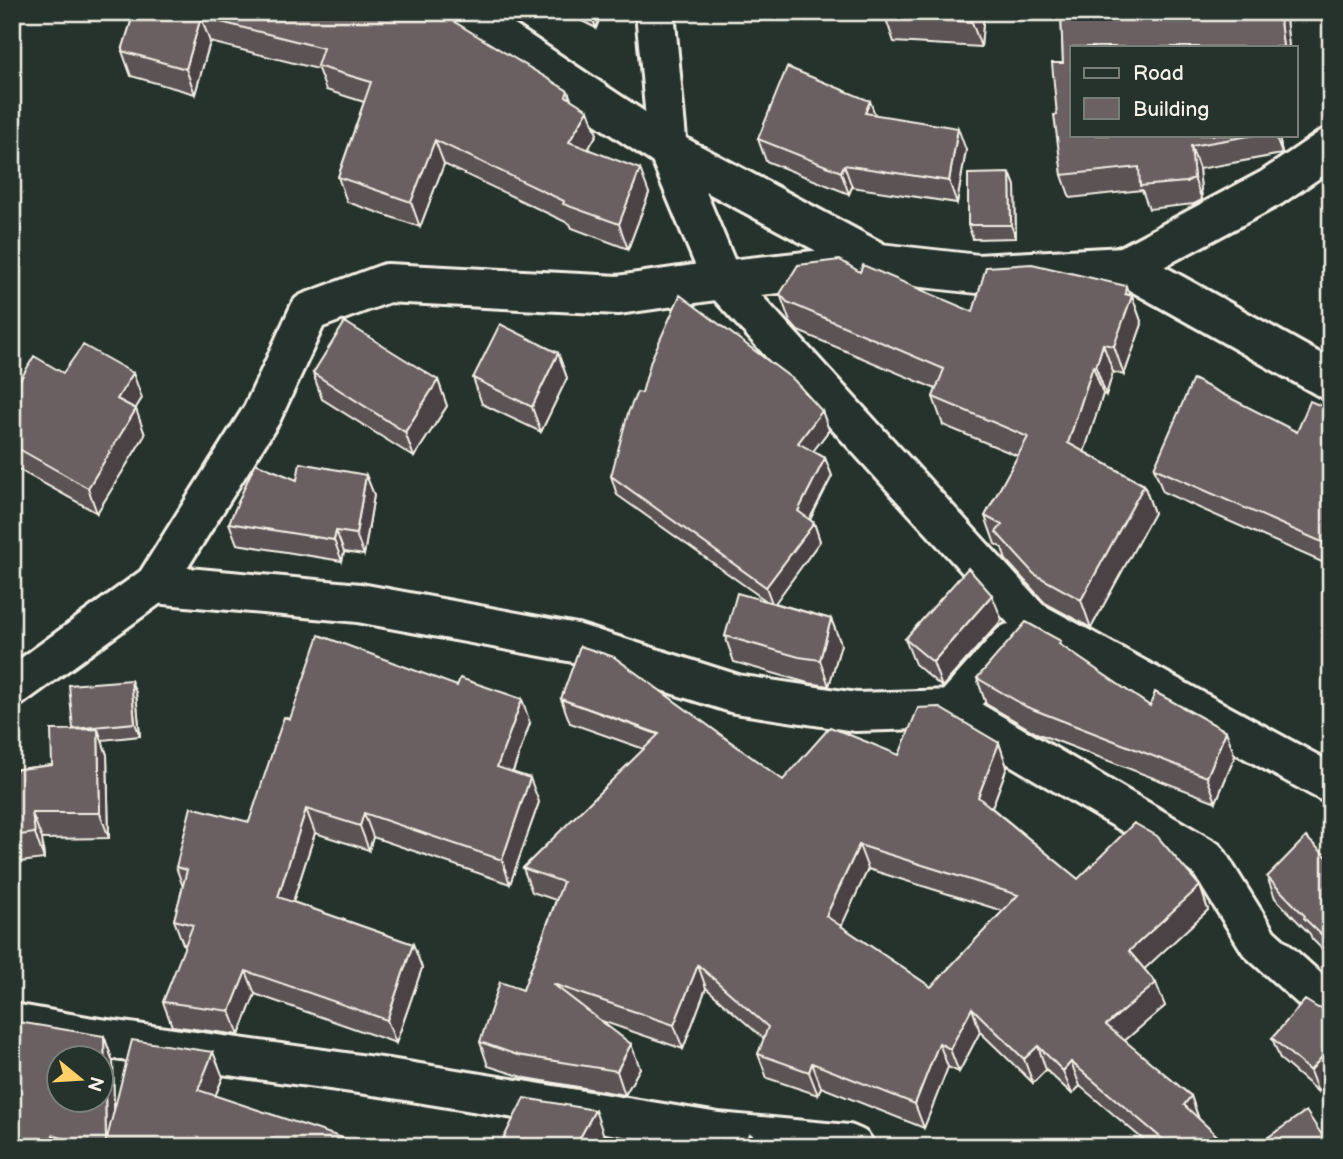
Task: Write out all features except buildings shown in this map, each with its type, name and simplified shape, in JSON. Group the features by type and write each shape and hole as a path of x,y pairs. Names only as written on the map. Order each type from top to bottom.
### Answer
{"street":[{"path":"461,12 668,150 879,263"},
{"path":"655,12 668,150 722,280 1031,620 1331,784"},
{"path":"12,688 155,584 262,414 309,312 387,283 618,295 722,280 879,263 978,274 1125,266 1271,188 1331,147"},
{"path":"1125,266 1331,381"},
{"path":"155,584 359,603 561,641 749,696 856,712 952,709 1207,859 1259,943 1331,1008"},
{"path":"952,709 1031,620"},
{"path":"12,1023 86,1036 388,1078 717,1132 847,1144 854,1147"}]}
